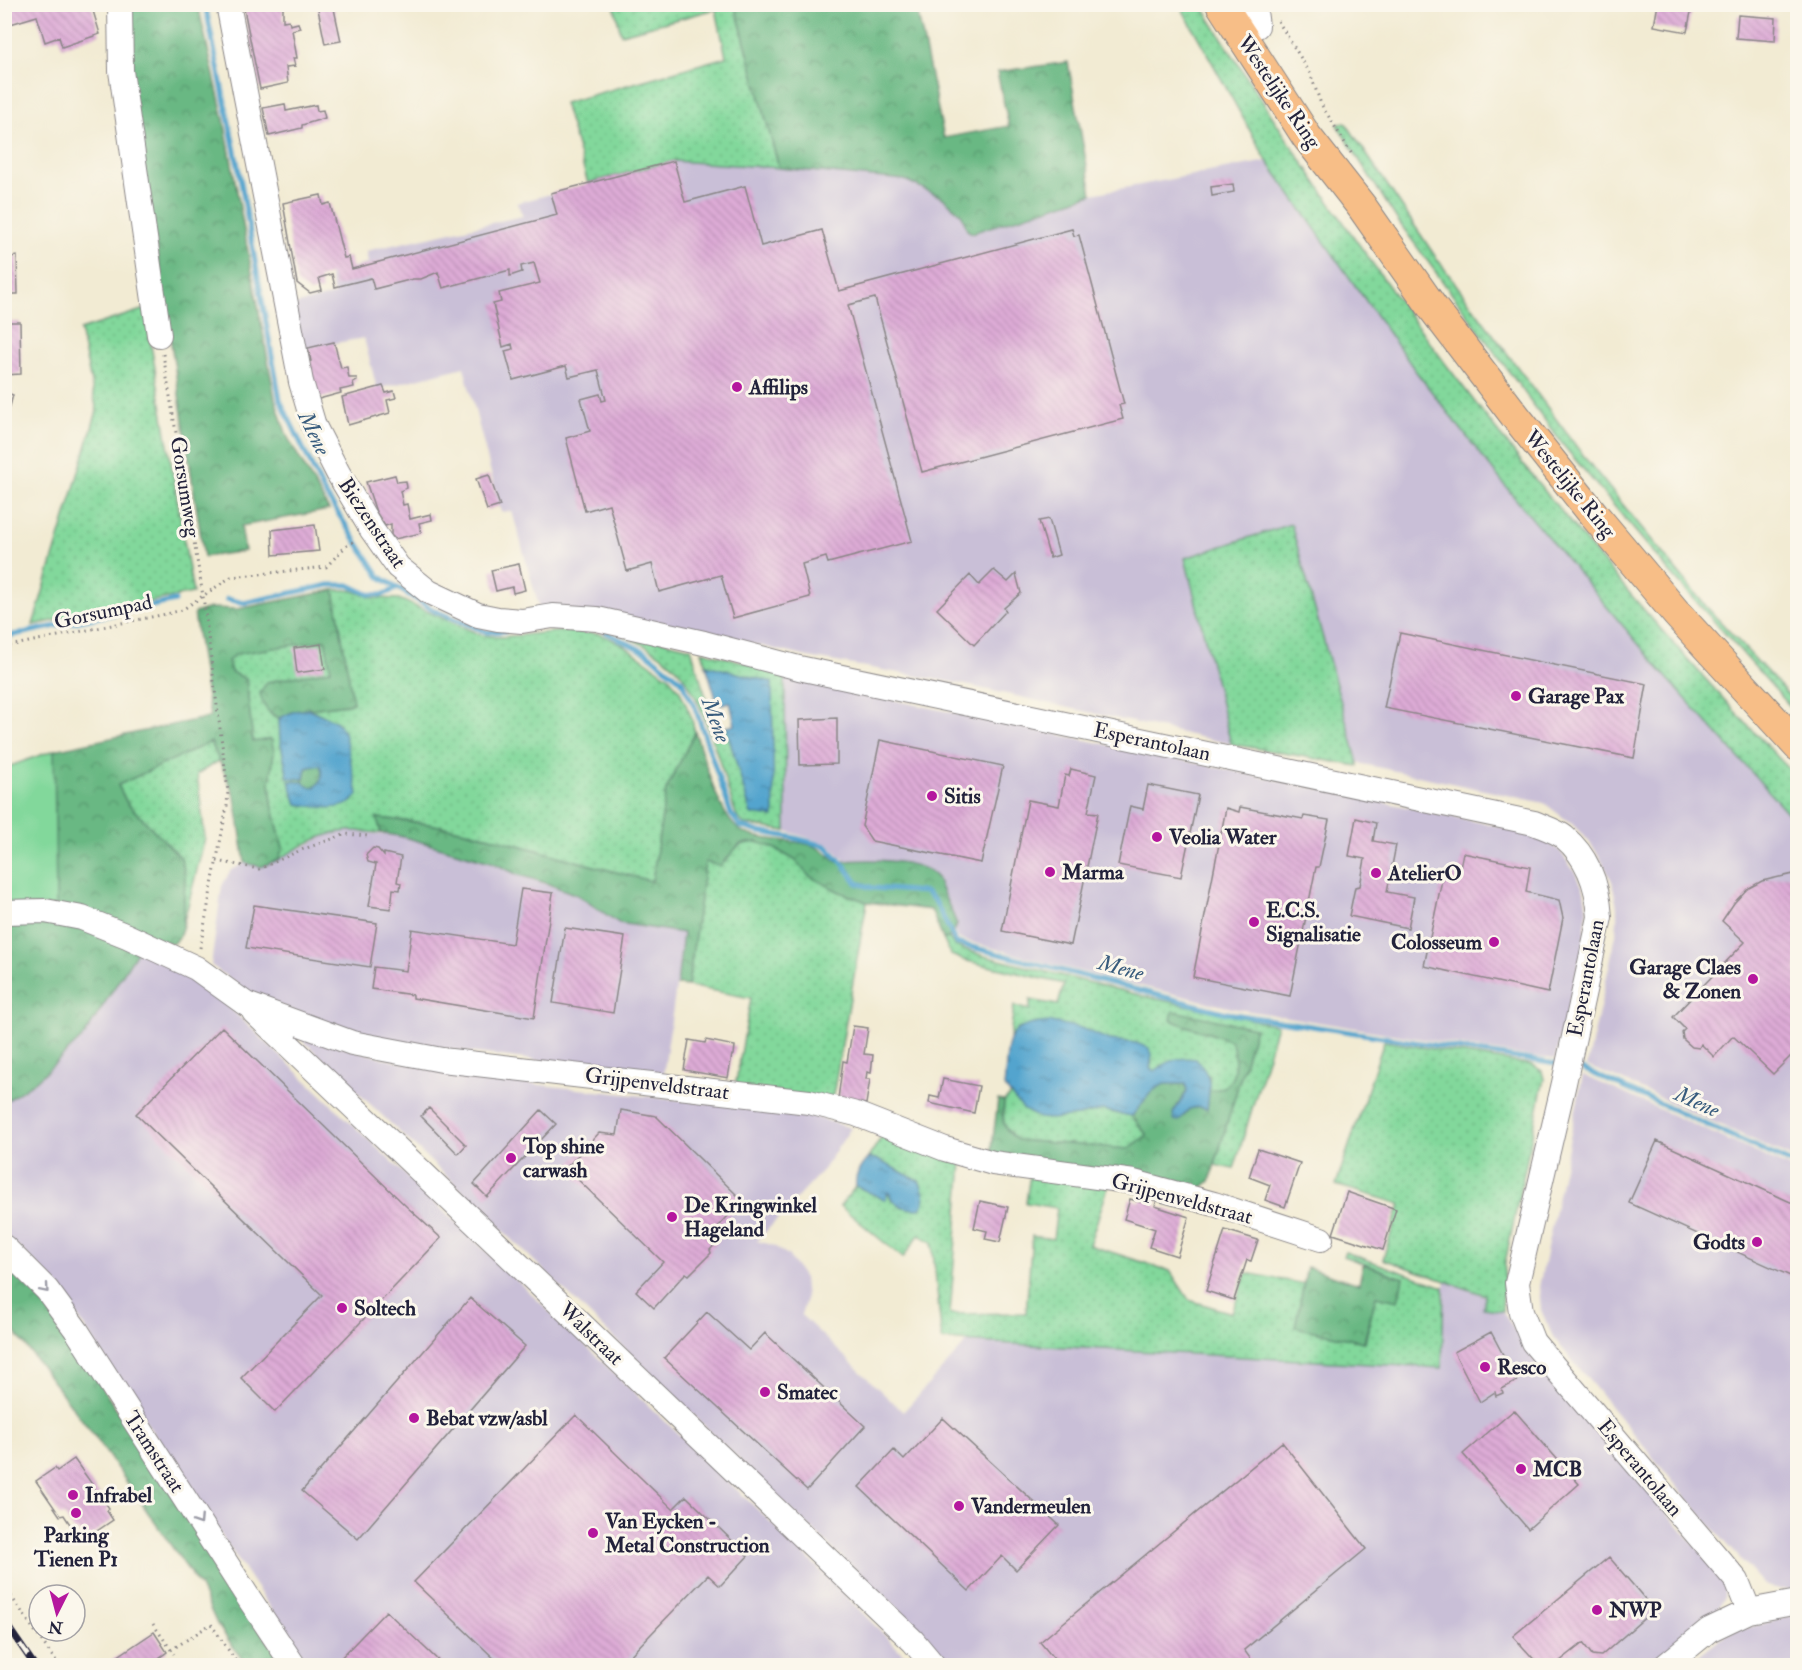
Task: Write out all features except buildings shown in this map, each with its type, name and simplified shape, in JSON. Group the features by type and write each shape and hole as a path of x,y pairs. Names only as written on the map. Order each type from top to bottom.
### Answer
{"main road":[{"name":"Westelijke Ring","path":"1221,4 1307,137 1362,207 1435,311 1594,515 1677,614 1797,746"},
{"name":"Westelijke Ring","path":"1257,12 1362,207"}],"street":[{"path":"120,4 121,71 159,335"},
{"name":"Biezenstraat","path":"228,4 300,382 314,426 338,473 372,530 398,567 429,592 478,615 498,620 522,621 553,616 597,619 704,643 799,668"},
{"name":"Esperantolaan","path":"799,668 1534,823 1562,836 1581,856 1591,875 1599,895 1600,917 1517,1283 1521,1312 1533,1342 1737,1581 1749,1611"},
{"name":"Grijpenveldstraat","path":"4,912 45,911 82,918 196,968 246,1004 352,1043 442,1060 830,1106 945,1149 983,1160 1134,1182 1214,1204 1321,1239"},
{"name":"Walstraat","path":"246,1004 913,1641 934,1665"},
{"name":"Tramstraat","path":"4,1247 47,1290 77,1331 239,1584 294,1665"},
{"path":"1665,1665 1709,1629 1749,1611 1797,1602"}],"path":[{"path":"1257,12 1310,73 1321,104 1358,163"},
{"name":"Gorsumweg","path":"159,335 203,596 228,790 227,806 196,968"},
{"name":"Gorsumpad","path":"4,647 182,610 231,577 326,567 346,546"},
{"path":"217,861 259,869 301,850 346,834 369,836"},
{"path":"4,1586 59,1665"},
{"path":"153,1624 172,1652 211,1624 239,1665"}],"shaded area":[{"path":"674,161 905,180 943,198 962,215 967,230 972,233 1092,194 1267,161 1417,373 1489,466 1668,679 1797,823 1797,1160 1587,1066 1616,935 1617,919 1612,881 1598,854 1572,824 1544,803 1358,763 1291,524 1185,558 1231,744 957,683 808,657 701,632 541,614 512,511 501,512 464,367 377,389 364,338 297,350 290,306 334,295 329,274 368,263 366,251 523,216 517,203"},
{"path":"785,673 831,687 1517,830 1543,839 1560,851 1577,875 1584,891 1587,910 1583,948 1555,1059 1231,1008 959,939 954,930 957,925 938,881 851,860 846,861 828,844 786,831"},
{"path":"349,831 404,837 494,863 516,874 577,895 619,923 684,933 663,1076 363,1039 250,994 211,965 222,886 230,871 245,863 261,867 328,835"},
{"path":"138,950 210,989 807,1557 914,1665 309,1665 183,1479 55,1282 5,1234 4,1102 36,1081 84,1036"},
{"path":"295,1033 394,1061 503,1081 803,1113 851,1128 822,1171 757,1241 772,1245 788,1255 804,1278 806,1299 801,1315 903,1412 967,1342 1442,1368 1445,1281 1485,1296 1483,1308 1502,1311 1539,1366 1717,1570 1725,1586 1724,1598 1716,1613 1653,1665 949,1665 919,1628 793,1512 462,1191"},
{"path":"1583,1075 1797,1171 1797,1590 1775,1589 1764,1585 1699,1513 1553,1337 1541,1310 1539,1287"},
{"path":"1790,1616 1797,1617 1797,1665 1686,1666 1728,1633"}],"green space":[{"path":"125,5 198,5 224,120 275,399 287,436 329,510 241,526 245,551 204,557 128,64"},
{"path":"614,5 735,5 779,168 674,161 588,183 564,103 726,57 716,9 621,34"},
{"path":"735,5 916,5 944,138 1009,126 997,72 1068,62 1092,194 972,233 967,230 962,215 943,198 905,180 779,168"},
{"path":"1180,5 1201,5 1266,108 1334,209 1478,407 1554,503 1714,688 1797,777 1797,823 1668,679 1514,497 1417,373 1267,161"},
{"path":"1345,122 1435,256 1585,458 1703,603 1797,704 1797,714 1667,569 1563,445 1398,221 1337,125"},
{"path":"145,309 193,593 33,625 97,411 80,330"},
{"path":"1291,524 1358,766 1231,744 1185,558"},
{"path":"334,590 350,590 374,598 399,599 481,635 501,637 563,631 600,634 622,644 669,677 679,689 691,716 695,732 666,790 652,882 472,832 378,818 381,833 338,832 320,838 278,860 283,848 272,804 270,782 274,751 271,739 253,742 246,679 231,672 228,661 236,654 325,639 331,670 267,682 270,714 279,718 280,739 288,778 304,779 303,782 290,781 297,804 337,722 309,709 353,703"},
{"path":"334,590 353,703 295,711 279,718 268,711 264,705 260,693 267,682 331,670 325,640 236,654 228,661 231,672 246,679 253,742 271,739 274,751 270,782 272,804 283,848 278,860 261,867 245,863 235,797 211,742 118,785 127,803 181,858 185,875 183,925 179,938 172,944 56,906 54,750 210,717 194,613 210,608 238,609"},
{"path":"612,629 691,648 712,717 717,715 721,728 726,727 751,814 772,682 706,665 702,651 785,673 786,831 744,824 737,817 707,724 682,675 659,654"},
{"path":"695,732 722,808 735,826 761,838 814,846 837,862 890,861 918,866 929,871 938,879 957,925 949,938 943,939 931,910 867,902 840,892 809,876 795,860 772,847 757,842 740,844 720,866 705,862 688,986 677,985 683,933 619,923 577,895 516,874 494,863 404,837 381,833 377,818 461,830 652,881 666,790"},
{"path":"211,742 219,761 197,774 205,838 183,925 185,875 181,858 127,803 118,785"},
{"path":"54,750 56,906 5,905 5,768"},
{"path":"320,765 322,775 318,784 313,788 303,782 306,768"},
{"path":"757,842 772,847 795,860 809,876 840,892 867,902 832,1101 735,1087 751,998 688,986 705,862 726,861 738,846"},
{"path":"39,921 88,929 138,950 84,1036 36,1081 5,1102 5,923"},
{"path":"949,938 955,946 984,956 1143,996 1277,1025 1234,1169 1215,1165 1255,1028 1173,1012 1172,1020 1231,1041 1235,1059 1232,1078 1224,1087 1209,1091 1209,1075 1163,1065 1155,1071 1150,1069 1152,1061 1136,1043 1109,1040 1081,1028 1018,1028 1010,1037 1014,1006 1030,1010 1030,1000 1058,1005 1064,984 963,960 951,955 943,939"},
{"path":"1173,1011 1255,1028 1210,1181 1196,1193 991,1154 998,1100 1004,1101 1005,1127 1017,1140 1128,1149 1147,1135 1132,1116 1152,1091 1164,1084 1185,1084 1187,1091 1177,1106 1184,1116 1189,1109 1199,1107 1207,1109 1209,1091 1224,1087 1232,1078 1235,1059 1231,1041 1171,1020"},
{"path":"1384,1041 1533,1065 1542,1071 1544,1079 1505,1263 1502,1311 1483,1308 1485,1295 1383,1259 1400,1204 1336,1185"},
{"path":"1011,1094 1024,1110 1078,1116 1102,1110 1132,1116 1147,1135 1128,1149 1017,1140 1008,1131 1003,1118 1004,1101"},
{"path":"884,1133 962,1162 950,1314 1026,1313 1032,1236 1053,1239 1057,1208 1026,1203 1030,1173 1110,1182 1089,1245 1170,1271 1189,1300 1232,1313 1246,1273 1305,1284 1296,1327 1365,1342 1376,1296 1403,1278 1343,1256 1345,1252 1444,1287 1442,1368 942,1340 932,1242 919,1235 903,1258 840,1206 856,1186 884,1199 888,1191 891,1199 902,1207 925,1198 919,1181 876,1159 868,1158"},
{"path":"5,1259 50,1308 284,1665 246,1665 217,1624 200,1587 96,1438 5,1319"},
{"path":"1363,1264 1403,1278 1398,1301 1376,1296 1364,1342 1295,1327 1307,1267 1359,1284"}],"water":[{"path":"706,665 772,682 774,817 751,814 726,727 735,725 730,702 718,705"},
{"path":"309,709 337,722 344,732 358,794 353,800 339,807 313,807 297,804 289,781 303,782 313,788 322,775 320,765 306,768 304,779 288,778 280,739 279,718 295,711"},
{"path":"1051,1022 1081,1028 1109,1040 1136,1043 1149,1048 1152,1054 1150,1069 1155,1071 1174,1060 1196,1059 1208,1077 1207,1109 1199,1107 1189,1109 1179,1121 1174,1120 1173,1113 1187,1092 1186,1084 1164,1084 1152,1091 1132,1116 1102,1110 1051,1119 1039,1118 1024,1110 1004,1087 1010,1039 1023,1027"},
{"path":"868,1158 876,1159 919,1181 925,1199 920,1209 901,1206 888,1192 885,1200 856,1186 857,1174"}],"waterway":[{"name":"Mene","path":"205,4 239,171 280,400 324,492 380,577 435,611 487,632 505,631"},
{"path":"227,599 244,603 329,585 349,585 368,594 382,595 398,588"},
{"path":"4,637 175,601"},
{"name":"Mene","path":"606,632 647,653 681,680 695,707 731,814 740,826 826,846 857,883 873,888 925,892 935,901 956,943 1227,1013 1556,1064"},
{"name":"Mene","path":"1583,1069 1798,1166"}],"railway":[{"path":"4,1621 35,1666"}],"place":[{"name":"Affilips","path":"737,387"},
{"name":"Garage Pax","path":"1516,696"},
{"name":"Sitis","path":"932,796"},
{"name":"Veolia Water","path":"1157,837"},
{"name":"Marma","path":"1050,872"},
{"name":"AtelierO","path":"1376,873"},
{"name":"E.C.S. Signalisatie","path":"1254,922"},
{"name":"Colosseum","path":"1494,942"},
{"name":"Garage Claes & Zonen","path":"1753,979"},
{"name":"Top shine carwash","path":"511,1158"},
{"name":"De Kringwinkel Hageland","path":"672,1217"},
{"name":"Godts","path":"1757,1242"},
{"name":"Soltech","path":"342,1308"},
{"name":"Resco","path":"1485,1367"},
{"name":"Smatec","path":"765,1392"},
{"name":"Bebat vzw/asbl","path":"414,1418"},
{"name":"MCB","path":"1521,1469"},
{"name":"Infrabel","path":"73,1495"},
{"name":"Vandermeulen","path":"959,1506"},
{"name":"Parking Tienen P1","path":"76,1513"},
{"name":"Van Eycken - Metal Construction","path":"593,1533"},
{"name":"NWP","path":"1597,1610"}]}
